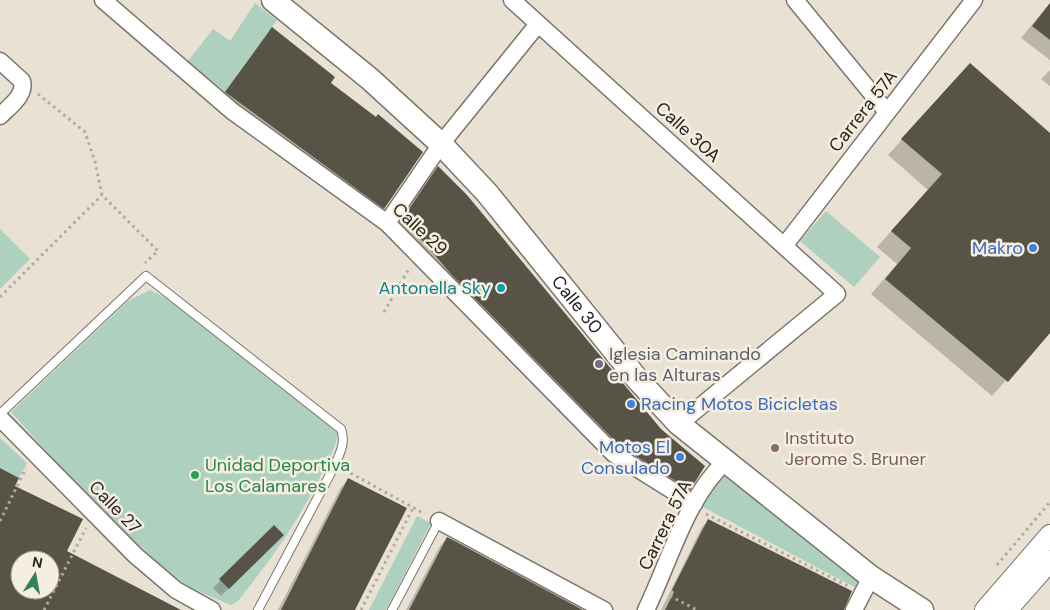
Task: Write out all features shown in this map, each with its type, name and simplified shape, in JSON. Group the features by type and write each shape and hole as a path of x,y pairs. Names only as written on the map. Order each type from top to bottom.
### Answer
{"main road":[{"name":"Calle 30","path":"273,0 364,74 441,144 487,193 638,380 679,424 867,585 922,610"}],"street":[{"name":"Calle 29","path":"102,0 232,111 387,223 614,454 693,505"},
{"name":"Calle 30A","path":"512,0 837,294 679,424"},
{"path":"795,0 888,112"},
{"name":"Carrera 57A","path":"784,246 974,0"},
{"path":"387,223 441,144 538,24"},
{"path":"0,61 22,81 23,90 20,96 0,116"},
{"name":"Calle 27","path":"0,416 93,513 155,573 176,590 212,610"},
{"name":"Carrera 57A","path":"646,610 693,505 714,473 725,462"},
{"path":"439,521 604,610"},
{"path":"984,610 1050,535"},
{"path":"1007,610 1050,561"},
{"path":"854,610 867,585"}],"lane":[{"path":"0,416 146,276 341,429 343,445 335,465 258,610"},
{"path":"392,610 439,521"}],"path":[{"path":"22,81 85,132 96,162 102,194 158,251 144,264"},
{"path":"0,297 102,194"},
{"path":"384,312 418,254"},
{"path":"0,522 34,452"},
{"path":"335,465 439,521"},
{"path":"997,565 1050,502"},
{"path":"693,505 867,585"},
{"path":"361,610 414,508"},
{"path":"44,610 93,513"},
{"path":"656,589 697,610"}],"green space":[{"path":"255,3 277,20 225,92 188,61 213,29 230,41"},
{"path":"826,211 880,257 854,287 800,241"},
{"path":"0,229 30,259 0,289"},
{"name":"Unidad Deportiva Los Calamares","path":"150,290 166,298 338,432 329,459 293,525 250,586 238,601 231,605 190,588 162,566 95,505 11,412 128,301"},
{"path":"0,438 27,463 19,478 0,468"},
{"path":"723,471 860,580 856,588 701,506"},
{"path":"417,516 431,523 386,610 369,610"}],"building":[{"path":"1050,3 1050,40 1032,26"},
{"path":"272,27 335,77 331,83 376,117 378,114 423,152 384,209 225,92"},
{"path":"970,63 1050,133 1050,333 1008,382 885,279 911,248 891,231 942,174 901,139"},
{"path":"438,166 467,195 661,429 705,466 690,490 620,446 451,274 403,218"},
{"path":"0,468 19,478 15,486 83,519 67,551 181,610 0,610"},
{"path":"348,478 407,508 355,610 281,610"},
{"path":"708,519 852,591 844,610 665,610 674,592 672,590"},
{"path":"274,525 284,535 229,589 219,579"},
{"path":"447,537 455,541 583,610 409,610"}],"place":[{"name":"Makro","path":"1033,248"},
{"name":"Antonella Sky","path":"501,288"},
{"name":"Iglesia Caminando en las Alturas","path":"599,364"},
{"name":"Racing Motos Bicicletas","path":"631,404"},
{"name":"Instituto Jerome S. Bruner","path":"775,448"},
{"name":"Motos El Consulado","path":"680,457"},
{"name":"Unidad Deportiva Los Calamares","path":"195,475"}]}
